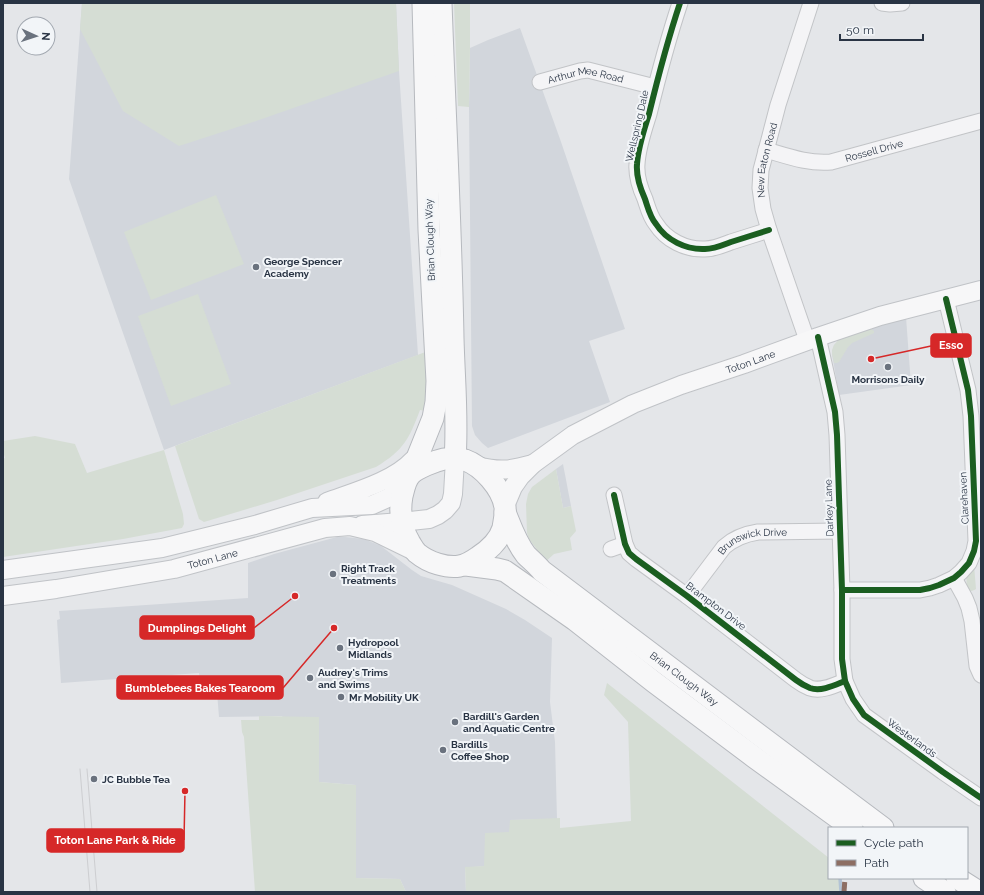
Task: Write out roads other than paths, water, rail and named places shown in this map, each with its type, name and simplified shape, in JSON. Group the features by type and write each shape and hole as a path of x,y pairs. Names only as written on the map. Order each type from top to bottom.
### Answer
{"highway":[{"name":"Brian Clough Way","path":"401,522 400,506 409,477 433,418 436,402 437,381 429,230 423,3"},
{"name":"Brian Clough Way","path":"441,3 452,294 456,431 455,459"},
{"path":"409,477 432,462 444,459 465,460 477,466"},
{"name":"Brian Clough Way","path":"477,466 497,487 502,497 515,536 530,559 542,571 882,827"},
{"path":"466,565 490,549 497,540 502,528 505,509"},
{"path":"401,522 406,535 416,552"},
{"name":"Brian Clough Way","path":"416,552 430,561 446,566 460,567 466,565 497,569 505,572 575,620 660,687 851,827"},
{"path":"925,879 944,892"},
{"path":"958,879 978,892"}],"main road":[{"name":"Toton Lane","path":"505,509 513,487 520,477 533,464 573,435 633,404 680,385 744,364 812,338 880,316 981,290"},
{"path":"3,570 162,548 255,525 312,508 388,478 410,463 421,449"},
{"path":"350,526 401,522 429,518 438,515 445,510 450,503 453,494 455,459"},
{"name":"Toton Lane","path":"477,466 501,470 533,464"},
{"path":"312,508 372,505 390,497 409,477"},
{"name":"Toton Lane","path":"3,596 56,589 174,569 325,528 350,526 375,532 416,552"}],"street":[{"name":"Wellspring Dale","path":"680,3 664,54 639,152 637,170 640,188 651,216 656,224 663,233 673,241 683,246 705,249 769,230"},
{"name":"New Eaton Road","path":"811,3 778,105 761,170 760,188 763,209 769,230 812,338"},
{"path":"882,3 902,3"},
{"name":"Arthur Mee Road","path":"540,82 588,70 655,88"},
{"name":"Rossell Drive","path":"766,150 804,161 822,163 831,162 981,121"},
{"name":"Clarehaven","path":"842,590 920,590 930,588 954,578 969,563 974,551 976,535 971,416 968,390 946,299"},
{"name":"Darkey Lane","path":"812,338 834,412 837,435 842,590 842,658 845,681"},
{"name":"Brampton Drive","path":"614,495 625,544 629,553 636,559 806,686 812,689 819,689 845,681"},
{"name":"Brunswick Drive","path":"687,596 724,547 729,542 737,538 758,532 840,531"},
{"path":"611,549 625,544"},
{"path":"954,578 969,608 977,666 981,675"},
{"name":"Westerlands","path":"845,681 853,698 864,715 981,798"}],"waterway":[{"path":"840,879 841,892"}],"tram line":[{"path":"80,769 90,892"},
{"path":"87,769 97,892"}],"place":[{"name":"George Spencer Academy","path":"256,267"},
{"name":"Esso","path":"871,359"},
{"name":"Morrisons Daily","path":"888,367"},
{"name":"Right Track Treatments","path":"333,574"},
{"name":"Dumplings Delight","path":"295,596"},
{"name":"Bumblebees Bakes Tearoom","path":"334,628"},
{"name":"Hydropool Midlands","path":"340,648"},
{"name":"Audrey's Trims and Swims","path":"310,678"},
{"name":"Mr Mobility UK","path":"341,697"},
{"name":"Bardill's Garden and Aquatic Centre","path":"455,722"},
{"name":"Bardills Coffee Shop","path":"443,750"},
{"name":"JC Bubble Tea","path":"94,779"},
{"name":"Toton Lane Park & Ride","path":"185,791"}]}
